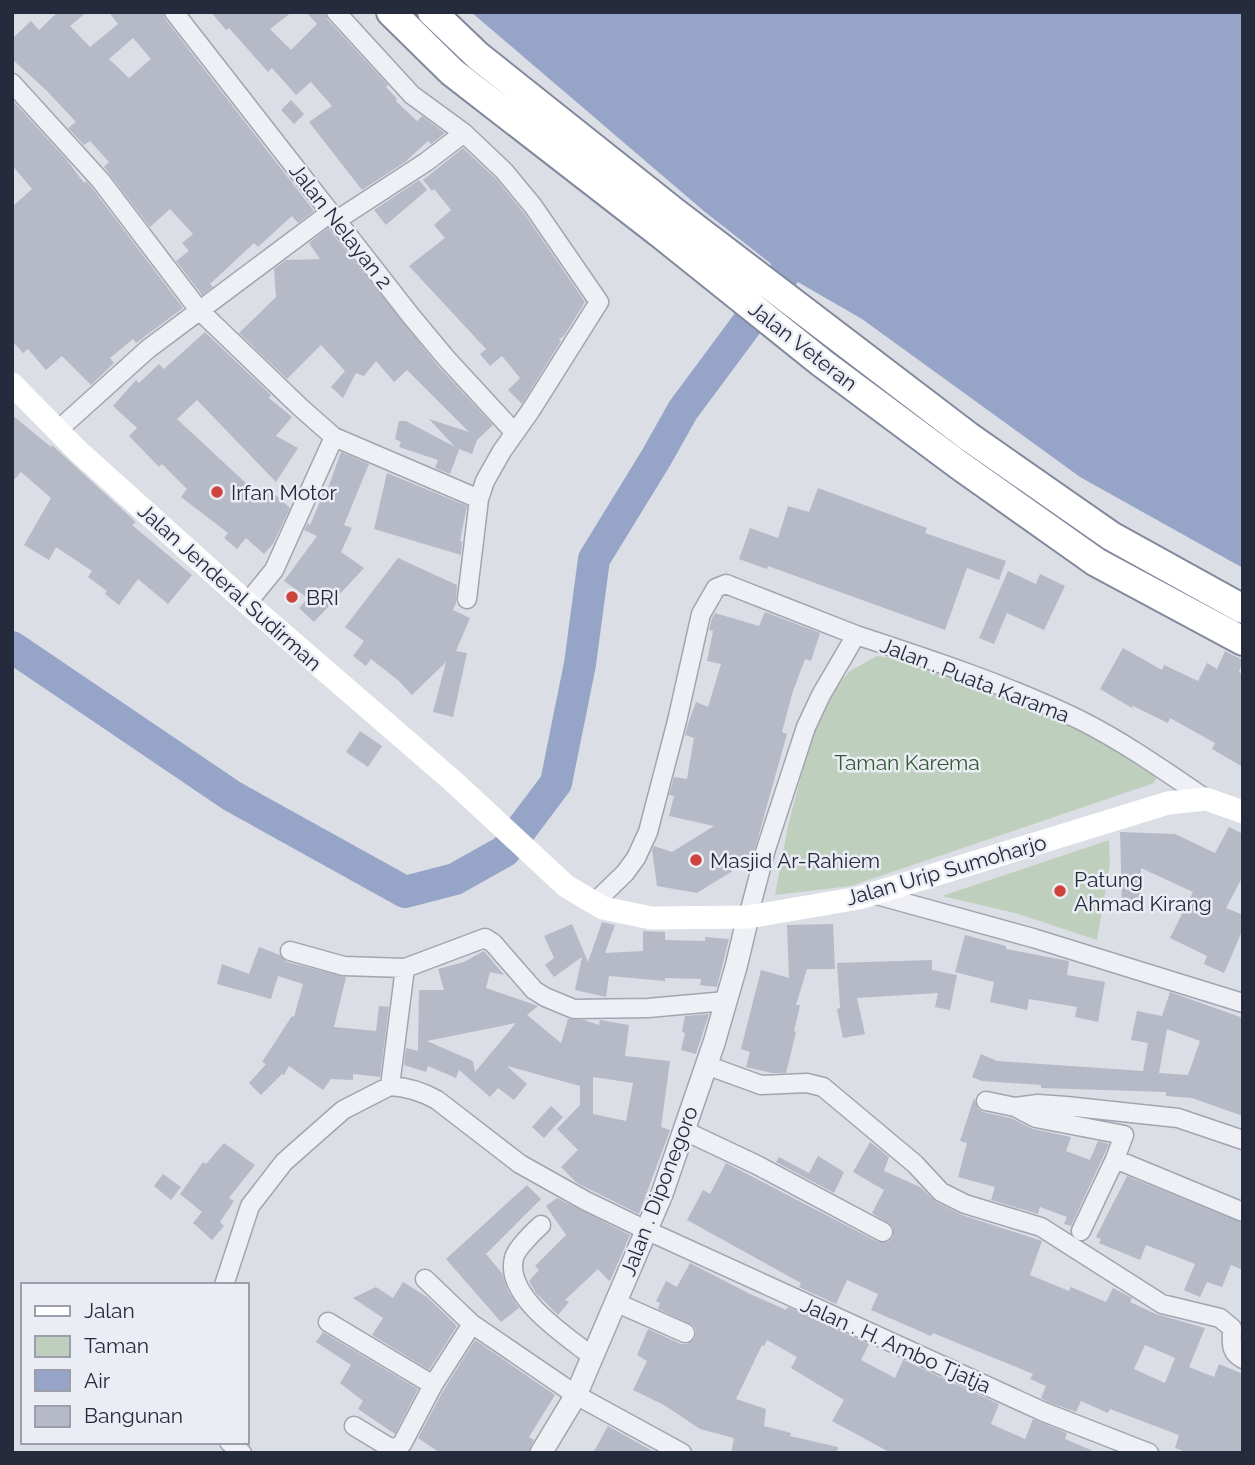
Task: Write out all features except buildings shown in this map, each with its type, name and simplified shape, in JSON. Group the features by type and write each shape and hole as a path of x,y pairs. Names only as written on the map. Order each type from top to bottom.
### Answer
{"highway":[{"name":"Jalan Veteran","path":"391,12 452,72 841,341 969,437 1111,536 1243,609"},
{"name":"Jalan Veteran","path":"432,12 822,363 1096,562 1243,641"}],"main road":[{"name":"Jalan Jenderal Sudirman","path":"12,384 78,451 247,603 454,782 565,886"},
{"name":"Jalan Urip Sumoharjo","path":"565,886 604,908 651,918 748,917 873,894 1168,803 1206,799 1243,812"}],"street":[{"name":"Jalan Nelayan 2","path":"174,12 446,358 515,433"},
{"path":"336,12 412,95 464,133 504,171 533,206 599,302 485,481 479,499 467,599"},
{"path":"12,83 101,181 199,310 291,399 334,437 479,499"},
{"path":"58,430 148,349 199,310 333,217 426,162 464,133"},
{"path":"247,603 274,570 334,437"},
{"path":"594,903 625,873 636,858 648,832 701,614 716,588 726,584 856,635"},
{"name":"Jalan . Puata Karama","path":"748,917 766,849 806,727 821,695 856,635 1028,696 1152,761 1206,799"},
{"path":"873,894 1032,938 1243,1003"},
{"name":"Jalan . Diponegoro","path":"541,1453 576,1395 593,1357 685,1131 726,1001 748,917"},
{"path":"290,951 344,966 405,968 485,938 493,943 534,990 574,1009 649,1008 726,1001"},
{"path":"225,1283 250,1206 284,1162 343,1110 390,1086 405,968"},
{"path":"706,1065 761,1085 807,1083 823,1087 915,1164 941,1192 965,1204 1041,1227 1162,1304 1220,1318 1231,1328 1232,1349 1243,1359"},
{"name":"Jalan . H. Ambo Tjatja","path":"390,1086 408,1087 437,1100 520,1164 586,1201 1044,1412 1149,1453"},
{"path":"986,1101 1015,1107 1047,1105 1178,1118 1243,1140"},
{"path":"1015,1107 1036,1118 1124,1135"},
{"path":"1081,1231 1124,1135 1126,1114"},
{"path":"685,1131 757,1165 883,1232"},
{"path":"1115,1158 1243,1212"},
{"path":"541,1225 514,1256 513,1271 518,1287 546,1320 593,1357"},
{"path":"425,1279 472,1324 576,1395 682,1453"},
{"path":"615,1302 685,1333"},
{"path":"328,1322 433,1385"},
{"path":"354,1426 386,1447 396,1448 401,1444 433,1385 472,1324"}],"green space":[{"name":"Taman Karema","path":"877,656 924,663 1026,702 1158,772 1154,783 851,886 775,895 788,826 809,745 826,700 850,671"},
{"path":"1109,840 1110,864 1097,940 1019,914 942,896"}],"water":[{"path":"471,12 1243,12 1243,568 1080,477 862,319 784,274 705,212"}],"waterway":[{"path":"12,647 232,796 405,892 455,879 505,851 556,783 580,664 594,559 683,410 784,274"}],"place":[{"name":"Irfan Motor","path":"217,492"},
{"name":"BRI","path":"292,597"},
{"name":"Masjid Ar-Rahiem","path":"696,860"},
{"name":"Patung Ahmad Kirang","path":"1060,891"}]}
